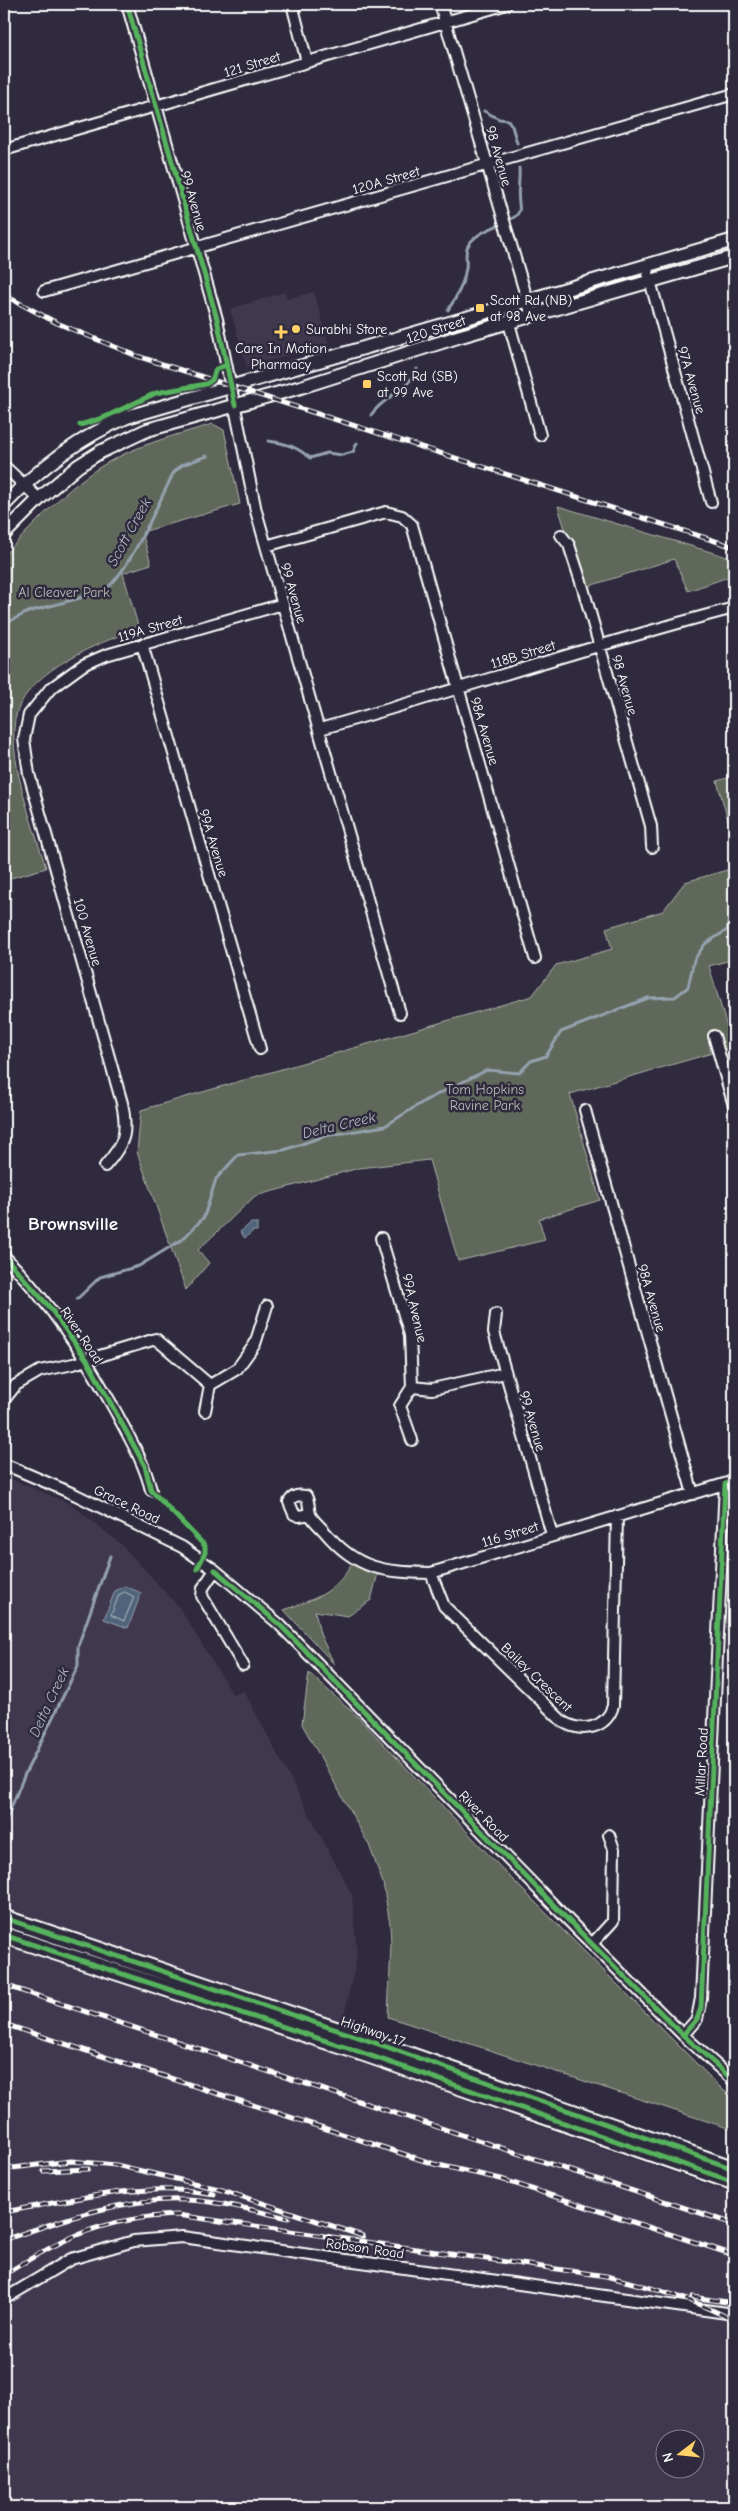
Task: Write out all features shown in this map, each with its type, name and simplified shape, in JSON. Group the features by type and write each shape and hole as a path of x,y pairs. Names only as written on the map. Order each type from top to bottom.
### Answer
{"highway":[{"name":"Highway 17","path":"4,1918 364,2039 734,2168"},
{"name":"Highway 17","path":"4,1935 363,2053 734,2182"}],"main road":[{"name":"120 Street","path":"4,505 24,484 65,450 107,426 153,408 734,240"},
{"name":"120 Street","path":"4,534 39,498 78,466 147,430 381,363 734,256"}],"street":[{"name":"99 Avenue","path":"128,4 217,319 253,500 400,1013"},
{"path":"292,4 307,62"},
{"name":"98 Avenue","path":"440,4 532,316"},
{"name":"121 Street","path":"4,150 156,108 507,4"},
{"name":"120A Street","path":"44,291 734,94"},
{"name":"97A Avenue","path":"646,266 711,502"},
{"path":"509,323 540,435"},
{"path":"4,466 39,498"},
{"name":"98A Avenue","path":"266,546 375,514 392,512 402,516 412,525 536,958"},
{"name":"98 Avenue","path":"561,535 569,545 599,645 651,826 652,847"},
{"name":"119A Street","path":"37,702 54,686 86,663 142,644 283,604"},
{"name":"118B Street","path":"320,729 599,645 734,608"},
{"name":"99A Avenue","path":"142,644 260,1049"},
{"name":"100 Avenue","path":"37,702 26,723 24,739 25,760 120,1090 124,1115 123,1142 105,1166"},
{"path":"714,1036 734,1106"},
{"name":"98A Avenue","path":"584,1110 693,1494"},
{"name":"99A Avenue","path":"381,1238 410,1335 412,1387"},
{"name":"River Road","path":"4,1256 51,1309 87,1360 145,1466 151,1490"},
{"path":"205,1411 210,1385 237,1369 255,1344 267,1306"},
{"name":"99 Avenue","path":"496,1314 494,1332 552,1535"},
{"path":"4,1400 16,1385 40,1371 87,1360 156,1339 210,1385"},
{"path":"412,1440 400,1406 412,1387 432,1389 505,1373"},
{"name":"Grace Road","path":"4,1464 76,1495 182,1546 215,1570"},
{"name":"116 Street","path":"310,1514 341,1551 372,1568 431,1573 730,1482"},
{"name":"Millar Road","path":"683,2035 697,2019 701,1998 730,1482"},
{"name":"Bailey Crescent","path":"431,1573 444,1606 563,1722 578,1727 600,1725 611,1713 613,1706 617,1516"},
{"path":"215,1570 204,1588 202,1596 244,1666"},
{"name":"River Road","path":"215,1570 279,1624 592,1944 683,2035 734,2081"},
{"path":"592,1944 613,1921 614,1849 609,1835"},
{"name":"Robson Road","path":"4,2299 71,2259 134,2241 182,2237 734,2314"}],"shaded area":[{"path":"285,292 287,299 314,292 329,344 247,367 230,309"},
{"path":"4,1476 71,1504 122,1545 179,1607 233,1695 244,1691 352,1895 357,1956 336,2054 734,2194 734,2507 4,2507"}],"green space":[{"name":"Al Cleaver Park","path":"213,424 224,430 240,504 142,532 151,564 123,573 139,629 105,641 68,659 51,670 36,683 25,697 17,712 14,728 14,747 17,768 46,868 4,880 4,555 70,489 100,467 140,447"},
{"path":"558,506 734,559 734,575 688,591 674,559 583,588"},
{"path":"734,776 734,842 717,781"},
{"name":"Tom Hopkins Ravine Park","path":"734,868 734,959 709,966 733,1047 570,1094 600,1200 539,1219 545,1240 458,1261 429,1160 359,1168 255,1196 198,1250 209,1263 186,1290 137,1152 141,1110 532,996 556,965 612,949 606,928 663,911 685,882"},
{"path":"352,1564 378,1573 371,1600 348,1616 315,1611 320,1634 334,1664 284,1610 315,1598 331,1589 338,1583"},
{"path":"309,1673 359,1718 508,1875 723,2090 734,2098 734,2130 388,2017 391,1944 390,1924 383,1883 369,1845 302,1724"}],"water":[{"path":"251,1223 257,1223 257,1231 253,1231 245,1238 240,1232"},
{"path":"125,1586 141,1593 128,1628 104,1619 115,1591"}],"waterway":[{"name":"Scott Creek","path":"484,111 499,119 508,120 512,126 517,143"},
{"name":"Scott Creek","path":"448,310 462,285 466,268 466,250 471,241 486,230 511,219 519,211 519,168"},
{"name":"Scott Creek","path":"371,415 376,408 402,388 417,369"},
{"name":"Scott Creek","path":"268,441 291,446 310,458 327,453 342,455 353,452 357,443"},
{"name":"Scott Creek","path":"4,624 28,612 102,592 122,571 132,555 174,472 182,465 207,456"},
{"name":"Delta Creek","path":"77,1299 100,1277 139,1266 183,1239 204,1217 216,1179 238,1155 284,1150 325,1136 385,1126 426,1100 487,1070 519,1073 531,1061 546,1056 561,1032 648,998 675,997 688,987 694,960 705,944 727,930 730,915 734,914"},
{"name":"Delta Creek","path":"4,1825 24,1776 78,1666 78,1646 110,1556"}],"railway":[{"path":"4,295 57,323 137,356 734,547"},
{"path":"4,1985 734,2224"},
{"path":"4,2024 434,2164 501,2179 734,2255"},
{"path":"4,2169 71,2161 116,2165 219,2189 363,2236"},
{"path":"43,2171 88,2169"},
{"path":"4,2212 135,2191 161,2190 214,2194"},
{"path":"4,2240 94,2211 140,2202 163,2200 212,2202 288,2218"},
{"path":"4,2275 66,2240 106,2225 128,2220 177,2215 606,2276 688,2300 734,2321"},
{"path":"692,2297 734,2303"}],"cycle path":[{"path":"127,4 217,319 235,405"},
{"path":"80,425 103,418 156,393 206,384 212,380 216,369 227,365"},
{"path":"4,1256 51,1309 87,1360 145,1466 151,1490 205,1546 205,1553 197,1569"},
{"path":"683,2035 697,2019 701,2008 725,1484 734,1481"},
{"path":"215,1570 279,1624 577,1929 683,2035 734,2081"},
{"path":"4,1918 364,2039 734,2169"},
{"path":"4,1935 363,2053 734,2182"}],"place":[{"name":"Scott Rd (NB) at 98 Ave","path":"480,308"},
{"name":"Surabhi Store","path":"296,329"},
{"name":"Care In Motion Pharmacy","path":"281,332"},
{"name":"Scott Rd (SB) at 99 Ave","path":"367,384"}],"district":[{"name":"Brownsville","path":"73,1223"}]}
